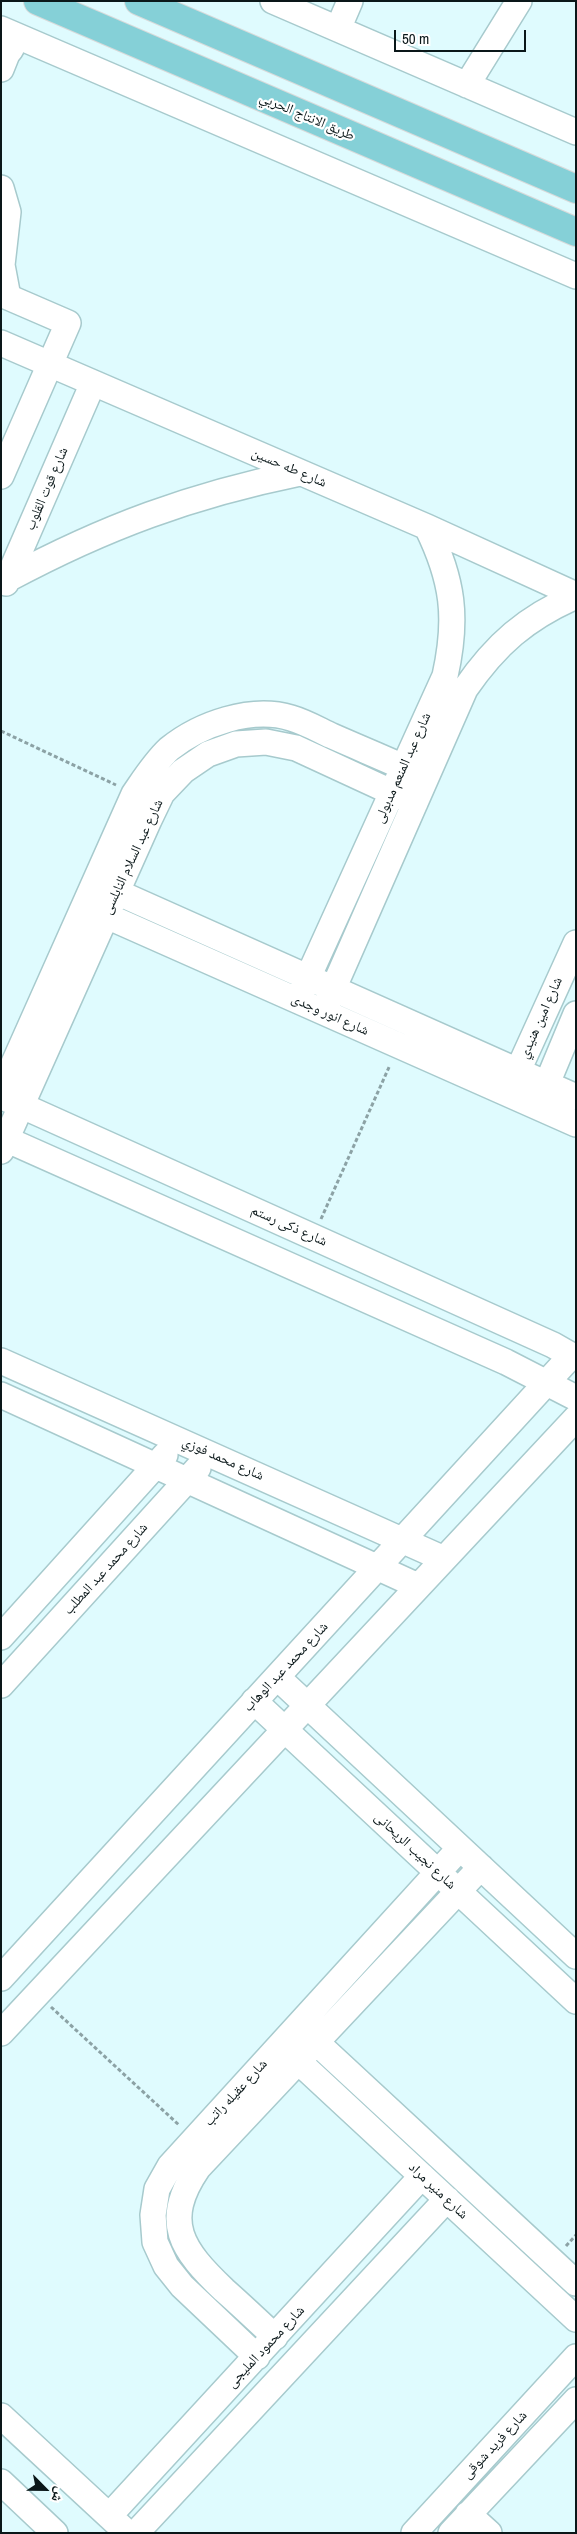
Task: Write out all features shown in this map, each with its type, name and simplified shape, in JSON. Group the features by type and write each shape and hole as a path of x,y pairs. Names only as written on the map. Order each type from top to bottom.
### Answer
{"main road":[{"name":"طريق الانتاج الحربي","path":"38,1 576,232"},
{"path":"139,1 576,189"}],"street":[{"path":"274,1 576,132"},
{"path":"338,29 350,1"},
{"path":"467,85 519,1"},
{"path":"4,49 576,276"},
{"path":"1,188 8,212 2,265 5,295 68,323 1,476"},
{"name":"شارع طه حسين","path":"1,343 427,527 576,595"},
{"name":"شارع قوت القلوب","path":"5,587 93,382"},
{"path":"5,587 101,532 150,513 232,488 300,473"},
{"name":"شارع عبد المنعم مدبولى","path":"298,1001 445,676 452,646 453,615 450,584 440,555 427,527"},
{"name":"شارع عبد المنعم مدبولى","path":"323,1012 465,689 482,664 502,642 524,623 576,595"},
{"name":"شارع عبد السلام النابلسى","path":"106,888 134,794 151,768 169,749 190,735 214,724 239,717 264,715 290,718 426,777"},
{"name":"شارع عبد السلام النابلسى","path":"1,1092 106,888 162,793 182,771 208,754 236,744 266,742 296,748 415,803"},
{"name":"شارع انور وجدى","path":"106,888 576,1097"},
{"name":"شارع عبد السلام النابلسى","path":"3,1143 12,1101 95,911"},
{"name":"شارع انور وجدى","path":"95,911 576,1124"},
{"name":"شارع امين هنيدي","path":"507,1094 576,942"},
{"path":"537,1107 576,1014"},
{"name":"شارع ذكى رستم","path":"12,1101 553,1344 574,1357"},
{"path":"3,1143 548,1382 576,1398"},
{"name":"شارع محمد عبد الوهاب","path":"1,1978 403,1539 548,1382 574,1357"},
{"name":"شارع محمد فوزي","path":"1,1361 403,1539 444,1559"},
{"path":"1,1395 418,1586"},
{"path":"1,2033 576,1418"},
{"path":"1,1637 179,1440"},
{"name":"شارع محمد عبد المطلب","path":"1,1685 210,1454"},
{"path":"277,1677 576,1956"},
{"name":"شارع نجيب الريحانى","path":"254,1701 576,2001"},
{"name":"شارع عقيله راتب","path":"256,2357 182,2286 166,2266 155,2242 153,2215 157,2189 170,2166 460,1848"},
{"name":"شارع عقيله راتب","path":"275,2337 190,2255 181,2233 179,2210 185,2188 198,2168 481,1868"},
{"name":"شارع منير مراد","path":"317,2043 576,2283"},
{"name":"شارع منير مراد","path":"299,2062 576,2320"},
{"name":"شارع محمود المليجى","path":"118,2524 256,2357 422,2176"},
{"path":"136,2533 447,2200"},
{"name":"شارع فريد شوقى","path":"414,2533 576,2356"},
{"name":"شارع فريد شوقى","path":"451,2533 576,2400"},
{"path":"1,2416 118,2524"},
{"path":"1,2482 55,2533"},
{"path":"468,2514 489,2533"}],"path":[{"path":"1,731 134,794"},
{"path":"313,1236 399,1046"},
{"path":"37,1994 194,2139"}]}
